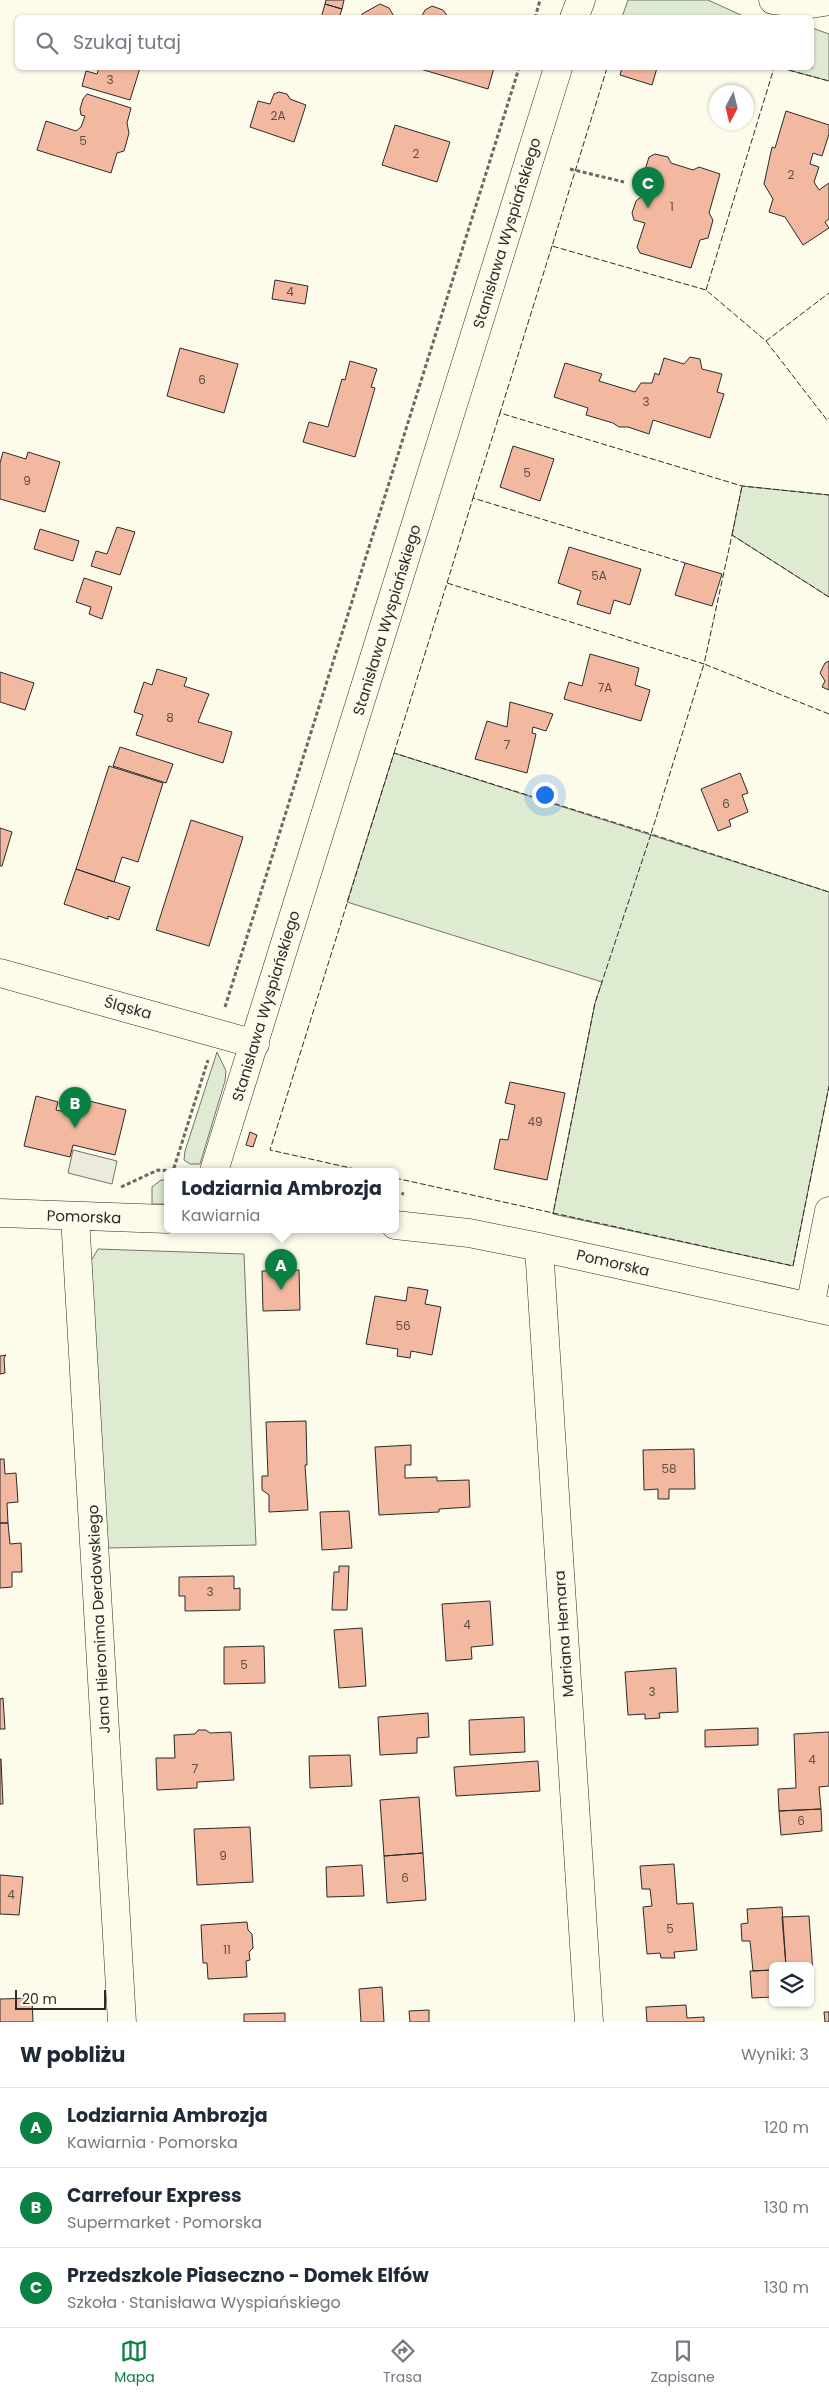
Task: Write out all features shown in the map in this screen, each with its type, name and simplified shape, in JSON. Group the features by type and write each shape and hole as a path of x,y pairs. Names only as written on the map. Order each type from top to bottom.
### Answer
{"street":[{"path":"575,15 581,0"},
{"path":"773,0 811,4 829,1"},
{"name":"Stanisława Wyspiańskiego","path":"215,1168 557,70"},
{"name":"Śląska","path":"0,973 255,1044"},
{"path":"820,1309 829,1211"},
{"name":"Pomorska","path":"0,1213 164,1219"},
{"name":"Jana Hieronima Derdowskiego","path":"76,1217 122,2022"},
{"name":"Pomorska","path":"399,1225 469,1233 539,1246 820,1309"},
{"name":"Mariana Hemara","path":"539,1246 589,2022"}],"path":[{"path":"536,15 540,0"},
{"path":"222,1016 518,70"},
{"path":"570,169 624,182"},
{"path":"174,1168 209,1057"},
{"path":"114,1191 146,1174 158,1170 164,1170"}],"green space":[{"path":"628,0 708,0 741,15 623,15"},
{"path":"814,29 829,34 829,81 788,70 814,70"},
{"path":"742,486 829,495 829,597 732,535"},
{"path":"394,753 829,892 829,1086 793,1266 553,1214 595,1003 602,982 347,902"},
{"path":"217,1052 226,1071 225,1081 200,1164 190,1164 184,1160 185,1151"},
{"path":"161,1180 164,1180 164,1204 152,1204 152,1187"},
{"path":"98,1249 244,1254 256,1545 108,1548 88,1266"}],"shaded area":[{"path":"73,1150 117,1161 112,1184 68,1173"}],"building":[{"path":"326,0 344,0 342,9 325,4"},
{"path":"325,4 342,9 340,15 322,15"},
{"path":"380,4 389,8 393,15 362,15"},
{"path":"432,6 443,10 447,15 422,15 425,10"},
{"path":"98,70 139,70 130,100 82,86 86,71 97,74"},
{"path":"424,70 493,70 488,89"},
{"path":"621,70 656,70 652,85 620,75"},
{"path":"279,92 287,94 290,99 306,105 294,142 250,127 258,101 270,104 274,94"},
{"path":"87,94 131,108 127,123 129,133 124,151 117,153 111,173 37,150 46,121 76,131 81,127 85,116 81,115 80,109 83,99"},
{"path":"786,111 829,125 829,134 822,156 813,153 810,164 819,167 814,182 819,190 829,183 829,219 825,222 829,228 803,245 785,217 769,212 773,199 764,184 772,147 775,148"},
{"path":"395,125 450,142 437,182 382,165"},
{"path":"655,154 668,157 671,163 693,170 699,167 720,174 709,213 713,220 708,238 700,240 691,268 640,253 637,247 645,223 634,220 632,213 636,201 642,196 647,179 645,170 649,157"},
{"path":"275,280 308,286 305,304 272,299"},
{"path":"180,348 238,364 224,413 167,396"},
{"path":"690,357 700,359 702,369 722,374 717,392 724,394 710,438 653,420 649,434 628,427 619,427 613,423 586,415 588,408 554,397 565,363 602,374 599,381 635,392 641,383 652,383 655,373 659,375 664,358 684,364"},
{"path":"350,361 377,369 371,387 375,388 355,457 303,442 309,422 328,427 342,379 345,380"},
{"path":"513,446 554,459 540,501 500,487"},
{"path":"3,452 26,459 28,452 60,462 45,512 0,499 0,463"},
{"path":"117,527 135,532 120,575 91,566 96,551 107,554"},
{"path":"40,529 79,541 73,561 34,549"},
{"path":"569,547 641,569 630,605 614,600 610,614 577,604 581,591 558,583"},
{"path":"685,563 722,574 712,606 675,595"},
{"path":"84,578 112,587 102,619 89,614 91,607 76,602"},
{"path":"590,654 639,668 635,685 650,690 641,721 564,699 569,682 582,686"},
{"path":"829,661 829,690 822,687 825,681 820,673 825,663"},
{"path":"157,669 187,678 184,686 209,694 198,722 232,732 223,763 136,735 143,715 134,712 144,682 152,685"},
{"path":"0,672 34,683 25,710 0,702"},
{"path":"510,702 553,714 546,731 533,727 532,733 536,734 527,773 475,759 487,721 507,727"},
{"path":"120,747 173,764 166,783 113,766"},
{"path":"109,766 163,783 138,862 122,857 114,882 76,869"},
{"path":"740,773 748,793 742,795 748,812 729,820 731,826 718,831 701,789"},
{"path":"191,820 243,837 209,946 156,930"},
{"path":"0,828 12,832 2,866 0,866"},
{"path":"76,869 130,887 119,920 108,916 108,919 64,904"},
{"path":"510,1082 565,1093 547,1180 494,1169 500,1139 508,1140 515,1105 505,1103"},
{"path":"36,1096 58,1102 56,1110 66,1112 68,1104 86,1109 88,1102 84,1102 85,1100 126,1110 115,1155 73,1145 70,1157 24,1146"},
{"path":"250,1132 257,1135 253,1147 246,1145"},
{"path":"299,1270 300,1310 263,1311 262,1271"},
{"path":"408,1287 428,1290 425,1304 441,1307 432,1355 411,1351 410,1358 397,1356 398,1349 366,1344 375,1296 406,1301"},
{"path":"6,1355 4,1358 5,1373 0,1374 0,1356"},
{"path":"306,1421 307,1465 305,1465 308,1510 269,1512 269,1495 262,1490 262,1476 268,1476 266,1422"},
{"path":"411,1445 411,1465 405,1465 405,1478 437,1477 437,1481 469,1480 470,1507 439,1509 439,1512 379,1515 375,1447"},
{"path":"694,1449 695,1489 669,1489 669,1499 658,1499 658,1489 644,1490 643,1450"},
{"path":"0,1459 4,1459 5,1474 16,1473 18,1502 7,1503 8,1523 0,1523"},
{"path":"349,1511 352,1548 322,1550 320,1512"},
{"path":"0,1523 8,1523 10,1544 21,1543 22,1572 12,1572 12,1587 0,1588"},
{"path":"339,1566 349,1566 347,1610 332,1610 334,1572 339,1572"},
{"path":"234,1576 234,1589 240,1588 240,1610 185,1611 185,1596 179,1596 179,1577"},
{"path":"490,1601 493,1645 471,1647 472,1659 446,1661 442,1604"},
{"path":"362,1628 366,1686 339,1688 334,1630"},
{"path":"264,1646 265,1683 224,1684 224,1647"},
{"path":"676,1668 678,1712 659,1713 660,1718 645,1719 645,1714 628,1715 625,1672"},
{"path":"3,1698 5,1729 0,1729 0,1699"},
{"path":"428,1713 429,1737 417,1738 417,1753 380,1755 378,1717"},
{"path":"524,1717 525,1752 470,1755 469,1720"},
{"path":"758,1728 758,1745 705,1747 705,1730"},
{"path":"198,1730 206,1730 210,1733 231,1732 234,1780 197,1782 197,1788 157,1790 156,1758 175,1758 174,1735 195,1734"},
{"path":"829,1732 829,1786 819,1787 821,1809 779,1811 778,1789 796,1788 794,1734"},
{"path":"350,1755 352,1786 310,1788 309,1756"},
{"path":"1,1759 3,1804 0,1804"},
{"path":"538,1761 540,1791 456,1796 454,1767"},
{"path":"419,1797 423,1853 384,1856 380,1800"},
{"path":"821,1809 822,1831 781,1835 779,1811"},
{"path":"250,1827 253,1882 197,1885 194,1829"},
{"path":"423,1853 426,1900 387,1903 384,1856"},
{"path":"674,1864 677,1904 693,1903 697,1950 674,1952 675,1958 661,1958 660,1953 647,1954 643,1907 652,1906 650,1889 642,1889 640,1866"},
{"path":"362,1865 364,1896 327,1897 326,1867"},
{"path":"0,1875 23,1877 19,1915 0,1914"},
{"path":"782,1907 786,1962 769,1962 769,1970 753,1971 750,1941 742,1941 741,1924 748,1923 747,1909"},
{"path":"809,1916 812,1962 786,1962 782,1917"},
{"path":"247,1922 248,1930 252,1934 253,1948 249,1952 250,1960 246,1961 247,1977 208,1979 207,1963 203,1963 201,1925"},
{"path":"769,1970 769,1997 752,1998 750,1971"},
{"path":"382,1987 384,2022 361,2022 359,1989"},
{"path":"32,1998 33,2022 0,2022 0,1999"},
{"path":"686,2005 687,2018 704,2017 704,2022 647,2022 646,2007"},
{"path":"429,2010 429,2022 410,2022 409,2011"},
{"path":"824,2012 829,2012 829,2022 825,2022"},
{"path":"285,2013 285,2022 244,2022 244,2014"}],"fence":[{"path":"606,70 552,246 706,290 766,341 829,293"},
{"path":"706,290 773,70"},
{"path":"788,70 829,81"},
{"path":"552,246 500,413 742,486 829,495"},
{"path":"766,341 827,420 829,418"},
{"path":"473,498 500,413"},
{"path":"732,535 742,486"},
{"path":"447,583 473,498 685,563"},
{"path":"394,753 447,583 704,664 732,535 829,597"},
{"path":"829,714 704,664 651,834 829,892"},
{"path":"351,1168 270,1150 394,753 651,834 595,1003 553,1214"},
{"path":"399,1179 793,1266 829,1086"}],"place":[{"name":"Przedszkole Piaseczno - Domek Elfów","path":"648,208"},
{"name":"Carrefour Express","path":"75,1128"},
{"name":"Lodziarnia Ambrozja","path":"281,1290"}]}
